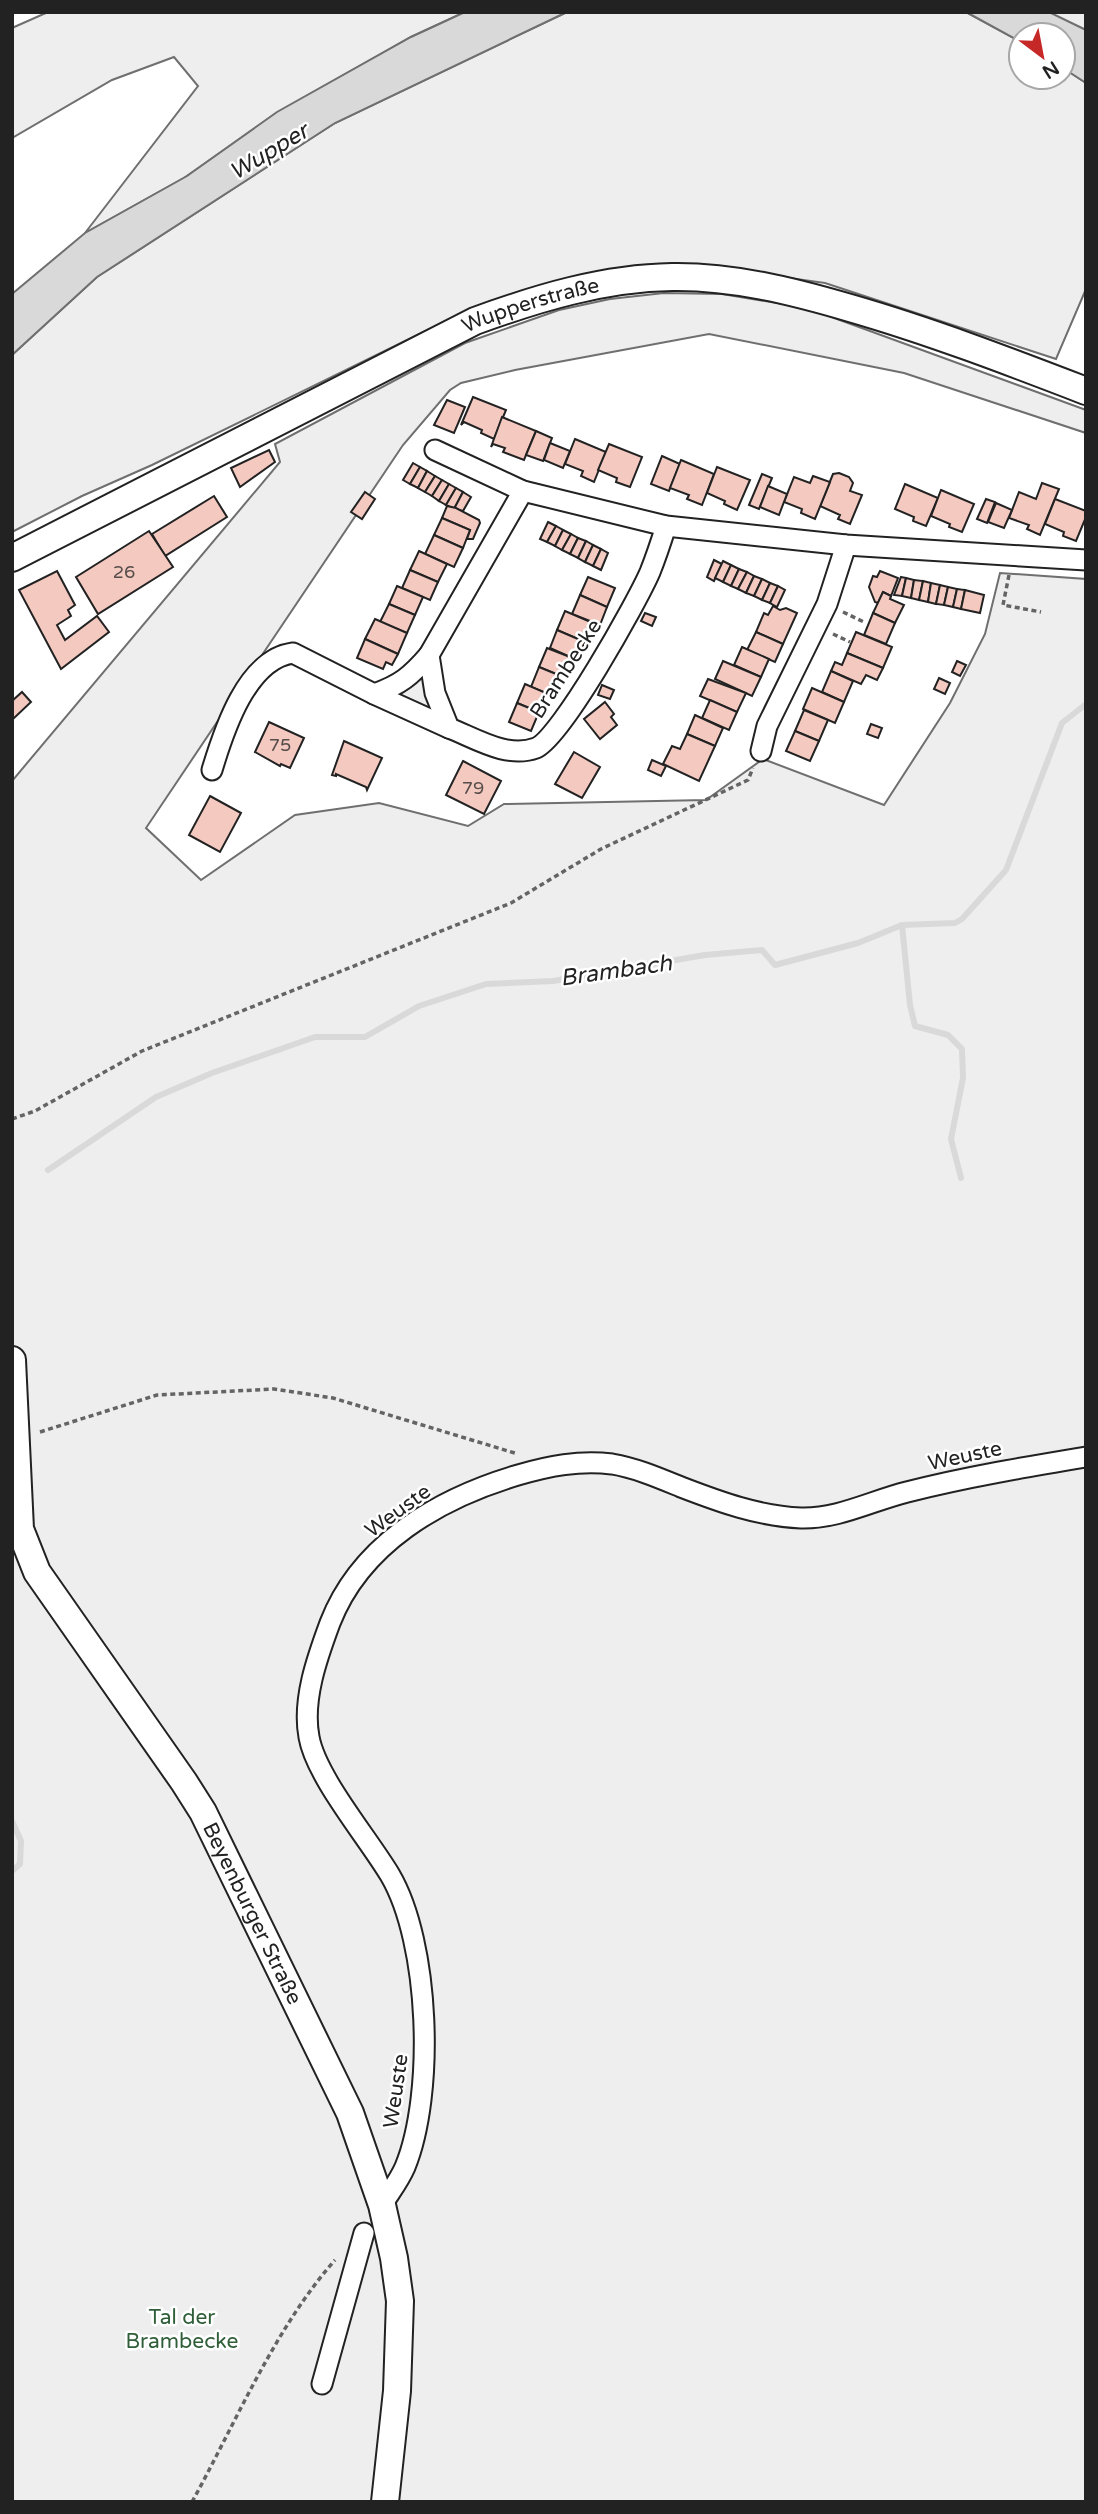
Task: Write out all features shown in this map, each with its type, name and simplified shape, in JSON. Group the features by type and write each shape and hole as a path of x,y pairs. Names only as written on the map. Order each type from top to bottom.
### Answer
{"main road":[{"name":"Wupperstraße","path":"12,558 475,321 578,289 624,281 672,277 726,280 767,286 895,321 1086,391"},
{"name":"Beyenburger Straße","path":"12,1360 20,1530 37,1572 203,1812 350,2113 382,2205 400,2301 397,2391 385,2502"}],"street":[{"path":"435,450 523,491 666,526 846,545 1086,560"},
{"path":"374,694 395,687 412,675 429,655 523,491"},
{"name":"Brambecke","path":"212,770 224,730 258,671 280,655 293,653 374,694 503,750 518,751 538,747 576,704 649,573 666,526"},
{"path":"761,751 767,726 827,604 846,545"},
{"path":"429,655 435,693 449,728"},
{"name":"Weuste","path":"382,2205 405,2165 422,2086 425,2032 417,1959 403,1901 391,1876 326,1776 312,1748 307,1723 313,1678 330,1623 352,1581 371,1558 412,1524 459,1496 505,1479 560,1464 613,1464 640,1470 711,1499 758,1514 804,1518 836,1514 901,1493 968,1477 1086,1457"},
{"path":"322,2384 364,2233"}],"path":[{"path":"1013,555 1003,604 1041,612"},
{"path":"12,1119 35,1111 142,1051 512,903 601,849 748,780 761,751"},
{"path":"15,1435 44,1431 157,1395 274,1389 333,1398 524,1455"},
{"path":"192,2502 285,2328 316,2281 334,2260"}],"green space":[{"path":"48,12 465,12 411,37 275,114 184,178 85,233 198,86 174,57 112,80 12,138 12,28"},
{"path":"567,12 966,12 1007,34 1007,91 1077,91 1077,77 1086,83 1086,289 1056,359 825,283 725,269 507,297 460,314 12,532 12,355 97,277 335,123"},
{"path":"1006,12 1086,12 1086,57 1077,48 1077,21 1028,21"},
{"name":"Tal der Brambecke","path":"664,293 722,294 807,308 1086,410 1086,433 904,373 709,334 515,370 461,383 450,390 403,445 146,828 201,880 295,815 379,803 468,826 504,804 706,800 763,759 884,805 950,703 985,634 1000,573 1086,579 1086,2502 12,2502 12,781 280,462 275,444 465,343 559,310 610,299"},
{"path":"423,677 431,708 430,710 399,695"}],"water":[{"name":"Wupper","path":"465,12 567,12 335,123 97,277 12,355 12,294 85,233 187,176 277,112 411,37"},
{"path":"966,12 1049,12 1068,21 1007,21 1007,34"},
{"path":"1077,26 1086,30 1086,83 1077,77"}],"building":[{"path":"473,397 506,410 494,439 464,422 461,425"},
{"path":"447,400 465,407 454,433 434,425"},
{"path":"502,417 536,431 524,460 503,452 505,448 493,444 491,447"},
{"path":"536,431 552,438 543,461 526,455"},
{"path":"575,439 606,452 594,482 581,476 583,471 565,464"},
{"path":"550,443 570,451 563,468 544,460"},
{"path":"609,444 642,457 630,487 616,482 617,478 598,470"},
{"path":"269,450 275,462 240,487 231,468"},
{"path":"662,456 680,464 669,491 651,484"},
{"path":"681,460 714,474 702,505 687,499 689,495 670,488"},
{"path":"413,463 420,467 410,484 403,480"},
{"path":"420,467 427,471 418,488 410,484"},
{"path":"717,467 750,480 737,510 707,493"},
{"path":"427,471 435,476 425,492 418,488"},
{"path":"762,474 772,478 759,509 749,505"},
{"path":"833,474 849,477 853,483 850,491 862,495 850,524 838,519 840,515 820,506"},
{"path":"435,476 442,480 432,496 425,492"},
{"path":"813,476 830,482 815,519 801,513 802,509 784,502 794,477 810,483"},
{"path":"442,480 449,484 439,501 432,496"},
{"path":"1042,483 1059,489 1040,535 1027,529 1029,525 1009,518 1019,492 1036,499"},
{"path":"449,484 456,488 446,505 439,501"},
{"path":"905,484 938,498 926,526 913,521 914,517 895,509"},
{"path":"768,486 787,494 779,515 760,507"},
{"path":"456,488 463,492 454,509 446,505"},
{"path":"941,490 974,504 962,532 931,516"},
{"path":"365,492 375,499 362,519 351,512"},
{"path":"463,492 471,497 463,511 454,509"},
{"path":"214,496 227,517 165,556 152,534"},
{"path":"986,499 995,502 987,523 977,519"},
{"path":"1055,499 1086,511 1076,541 1063,536 1064,532 1045,524"},
{"path":"996,503 1012,510 1004,528 988,522"},
{"path":"447,506 479,520 473,539 467,539 470,530 442,518"},
{"path":"442,518 470,530 463,548 434,535"},
{"path":"548,522 556,526 547,542 540,539"},
{"path":"556,526 563,530 555,546 547,542"},
{"path":"563,530 571,534 562,550 555,546"},
{"path":"149,531 173,567 98,614 76,577"},
{"path":"571,534 578,538 570,554 562,550"},
{"path":"434,535 463,548 454,567 425,554"},
{"path":"578,538 586,541 578,558 570,554"},
{"path":"586,541 593,545 585,562 578,558"},
{"path":"593,545 601,549 593,566 585,562"},
{"path":"601,549 608,553 601,570 593,566"},
{"path":"419,551 447,564 438,582 410,570"},
{"path":"714,560 722,564 714,581 707,577"},
{"path":"723,561 731,565 723,582 715,578"},
{"path":"731,565 739,569 731,586 723,582"},
{"path":"739,569 747,572 738,589 731,586"},
{"path":"410,570 438,582 430,600 402,588"},
{"path":"57,571 75,605 68,610 71,616 57,625 65,640 97,616 109,632 61,669 19,590"},
{"path":"880,571 898,578 891,596 883,592 878,603 875,602 869,587 873,576 877,577"},
{"path":"747,572 754,576 746,593 738,589"},
{"path":"754,576 762,579 754,596 746,593"},
{"path":"588,577 615,588 607,607 580,595"},
{"path":"901,577 906,578 902,596 894,595"},
{"path":"906,578 914,580 911,598 902,596"},
{"path":"762,579 770,583 762,600 754,596"},
{"path":"914,580 923,581 919,600 911,598"},
{"path":"923,581 931,583 928,602 919,600"},
{"path":"770,583 778,586 770,603 762,600"},
{"path":"931,583 940,585 936,604 928,602"},
{"path":"940,585 948,587 944,605 936,604"},
{"path":"397,586 423,597 415,615 389,604"},
{"path":"778,586 785,590 777,607 770,603"},
{"path":"948,587 957,589 953,607 944,605"},
{"path":"957,589 965,590 961,609 953,607"},
{"path":"965,590 984,595 980,613 961,609"},
{"path":"883,592 891,596 890,599 904,605 895,623 873,613"},
{"path":"580,595 607,607 600,625 572,614"},
{"path":"389,604 415,615 407,633 380,622"},
{"path":"773,606 797,613 783,644 756,632 764,613 768,615"},
{"path":"565,611 593,623 585,642 557,630"},
{"path":"645,613 656,617 652,626 641,621"},
{"path":"873,613 895,623 886,644 864,635"},
{"path":"375,619 407,633 398,654 365,639"},
{"path":"557,630 585,642 577,660 550,648"},
{"path":"756,632 783,644 775,662 747,650"},
{"path":"856,632 892,647 883,668 847,653"},
{"path":"365,639 398,654 392,665 386,662 383,669 357,658"},
{"path":"742,647 769,659 761,677 734,665"},
{"path":"547,648 570,657 561,676 539,667"},
{"path":"847,653 883,668 877,680 866,675 861,684 831,671 835,662 842,665"},
{"path":"723,661 761,677 752,696 715,679"},
{"path":"957,661 966,665 960,676 952,672"},
{"path":"539,667 561,676 553,696 531,687"},
{"path":"831,671 853,681 844,702 822,692"},
{"path":"939,678 950,683 945,694 934,689"},
{"path":"708,679 746,693 737,712 700,696"},
{"path":"525,684 546,693 539,712 517,703"},
{"path":"602,685 614,690 610,699 598,695"},
{"path":"812,688 844,702 835,723 803,709"},
{"path":"22,692 31,702 12,720 12,701"},
{"path":"710,700 737,712 729,730 702,718"},
{"path":"605,702 614,714 611,717 617,725 600,739 584,719"},
{"path":"517,703 539,712 531,731 509,722"},
{"path":"804,710 828,720 819,741 795,731"},
{"path":"695,715 723,728 715,746 687,734"},
{"path":"269,722 304,738 290,768 281,764 280,766 255,752"},
{"path":"871,724 882,728 878,738 867,734"},
{"path":"795,731 819,741 810,761 786,751"},
{"path":"687,734 715,746 699,781 663,764 672,746 680,749"},
{"path":"344,741 382,758 367,790 366,787 336,774 332,775"},
{"path":"574,752 600,767 582,798 555,784"},
{"path":"652,760 666,766 661,776 648,770"},
{"path":"463,761 501,781 484,814 446,795"},
{"path":"210,796 241,813 220,852 189,835"}],"waterway":[{"name":"Brambach","path":"48,1170 156,1097 212,1073 315,1037 365,1037 419,1006 486,984 553,981 705,955 762,950 775,965 858,943 902,925 955,923 962,919 1006,870 1062,723 1086,704"},
{"path":"902,925 910,1005 915,1026 948,1035 962,1049 963,1078 951,1139 961,1178"},
{"name":"Brambecke","path":"12,1821 21,1841 20,1864 12,1871"}]}
